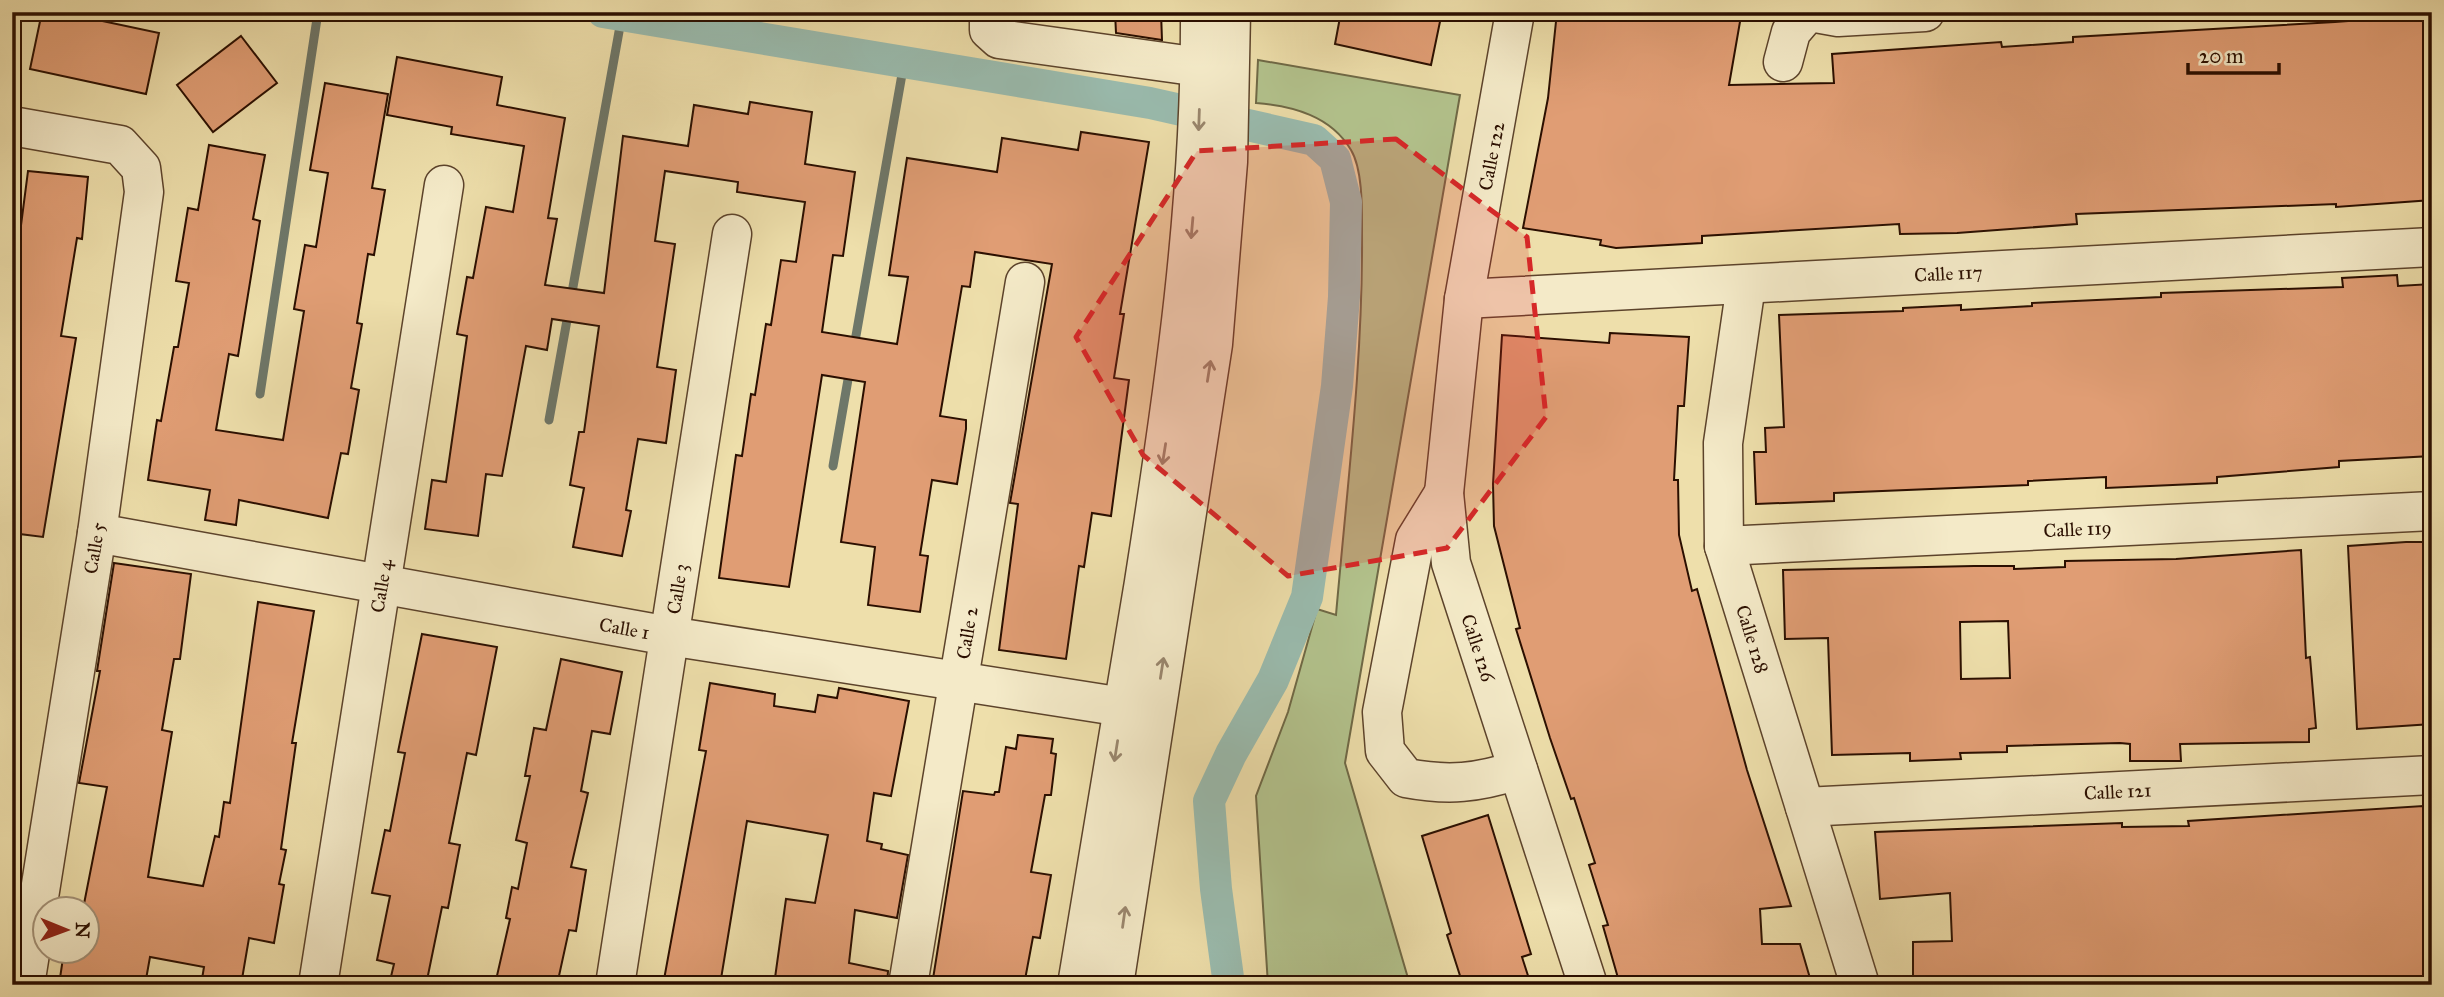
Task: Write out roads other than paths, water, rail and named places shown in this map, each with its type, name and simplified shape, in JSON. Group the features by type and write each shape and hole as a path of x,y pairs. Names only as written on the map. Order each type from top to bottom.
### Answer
{"street":[{"path":"989,12 989,30 999,39 1211,78"},
{"path":"1077,985 1139,709 1213,344 1211,78 1200,12"},
{"path":"1211,78 1231,12"},
{"name":"Calle 122","path":"1464,299 1515,12"},
{"path":"1783,62 1791,32 1809,12 1838,17 1925,12"},
{"name":"Calle 5","path":"12,126 120,145 141,169 144,192 96,533 25,985"},
{"name":"Calle 4","path":"318,985 443,185"},
{"name":"Calle 3","path":"615,985 732,234"},
{"name":"Calle 117","path":"1464,299 2432,247"},
{"name":"Calle 2","path":"908,985 1025,282"},
{"name":"Calle 128","path":"1745,285 1723,443 1724,546 1860,985"},
{"name":"Calle 126","path":"1464,299 1444,493 1451,563 1588,985"},
{"path":"1444,493 1415,540 1382,712 1385,751 1406,778 1438,784 1482,782 1518,770"},
{"name":"Calle 119","path":"1724,546 2432,511"},
{"name":"Calle 1","path":"96,533 669,636 1139,709"},
{"path":"1114,985 1139,709"},
{"name":"Calle 121","path":"1805,807 2432,775"}],"waterway":[{"path":"260,394 318,12"},
{"path":"603,12 1150,103 1314,140 1335,159 1346,202 1344,297 1337,386 1307,597 1273,680 1231,754 1209,801 1216,889 1229,985"},
{"path":"549,420 622,15"},
{"path":"854,347 904,63"},
{"path":"833,466 850,368"}]}
